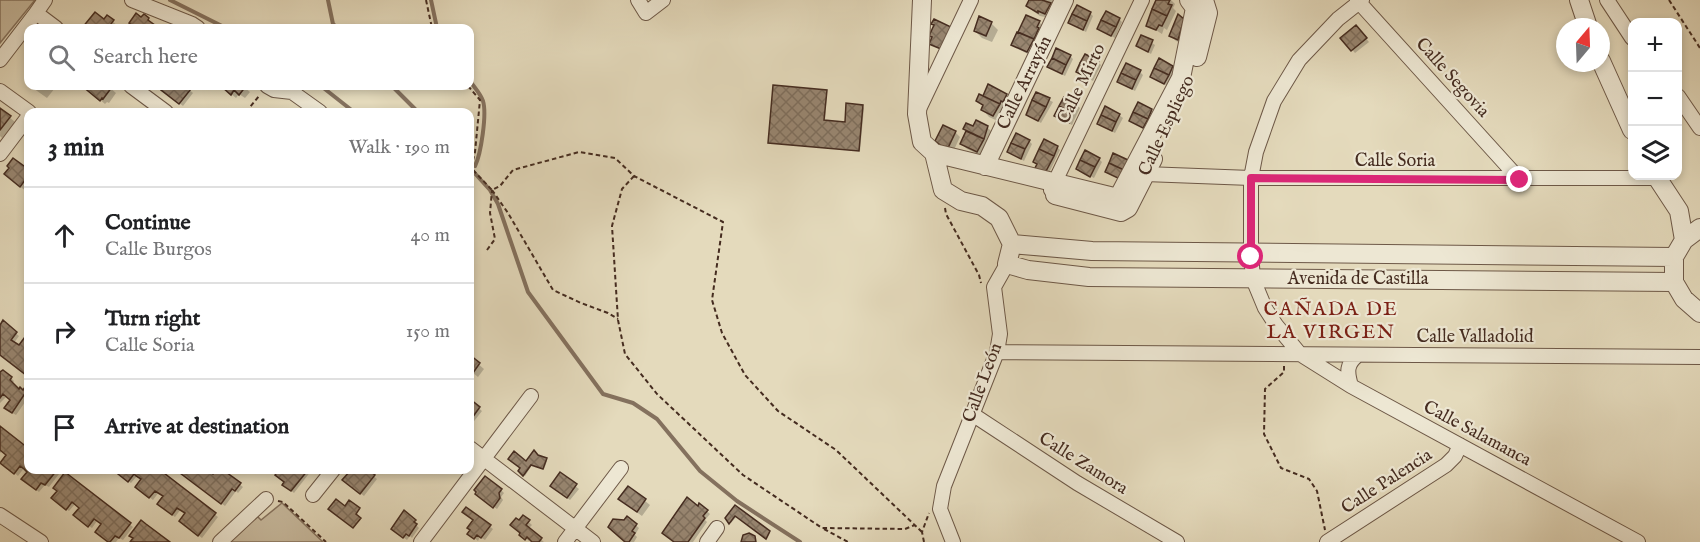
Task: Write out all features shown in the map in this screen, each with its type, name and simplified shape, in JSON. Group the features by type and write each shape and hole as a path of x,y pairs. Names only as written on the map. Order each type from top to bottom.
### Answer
{"street":[{"path":"28,24 45,0"},
{"path":"132,0 192,24"},
{"path":"638,0 646,13 663,0"},
{"path":"922,0 917,114 922,142 935,159 943,190 961,201 982,206 999,218 1012,244"},
{"path":"917,114 971,0"},
{"name":"Calle Arrayán","path":"983,171 1064,0"},
{"name":"Calle Mirto","path":"1051,188 1142,0"},
{"name":"Calle Espliego","path":"1140,172 1181,78 1195,8 1189,0"},
{"name":"Calle Espliego","path":"1051,188 1119,205 1189,89 1208,13 1204,0"},
{"path":"1580,0 1585,18"},
{"path":"1607,0 1628,32"},
{"path":"1300,354 1265,308 1253,279 1251,178 1256,152 1274,101 1299,60 1338,19 1359,1"},
{"name":"Calle Segovia","path":"1359,1 1520,180"},
{"path":"36,13 51,24"},
{"path":"0,60 24,29"},
{"path":"1606,72 1630,126"},
{"path":"136,90 161,108"},
{"path":"274,90 292,92 314,108"},
{"path":"0,91 24,108"},
{"path":"1682,103 1700,128"},
{"path":"0,154 24,122"},
{"path":"935,159 1051,188"},
{"name":"Calle Soria","path":"1140,172 1251,178 1520,180 1628,178"},
{"path":"1659,180 1679,211 1684,240"},
{"path":"1679,211 1700,221"},
{"path":"1699,314 1684,299 1674,282 1674,257 1684,240 1700,228"},
{"name":"Avenida de Castilla","path":"1012,244 1092,250 1674,257"},
{"name":"Calle León","path":"952,542 940,509 944,486 997,352 1000,334 994,287 1006,264 1012,244"},
{"name":"Avenida de Castilla","path":"1006,264 1028,270 1089,277 1674,282"},
{"name":"Calle Valladolid","path":"997,352 1700,357"},
{"name":"Calle Salamanca","path":"1300,354 1351,386 1638,542"},
{"path":"1351,386 1348,368 1358,355"},
{"path":"474,472 531,396"},
{"name":"Calle Zamora","path":"972,414 1077,483 1177,542"},
{"name":"Calle Palencia","path":"1326,537 1446,465 1455,456 1460,445"},
{"path":"474,451 593,542"},
{"path":"565,542 621,468"},
{"path":"313,495 330,474"},
{"path":"421,542 473,474"},
{"path":"220,542 266,499"},
{"path":"0,515 41,542"},
{"path":"707,542 717,528"}],"path":[{"path":"426,0 431,24"},
{"path":"1669,0 1700,48"},
{"path":"249,108 264,90"},
{"path":"471,90 480,100 474,157"},
{"path":"492,190 500,186 513,170 579,152 615,158 633,176 723,222 712,300 722,333 745,375 778,411 836,450 922,532"},
{"path":"474,171 492,190 508,213 553,290 608,313 618,320"},
{"path":"633,176 622,189 612,226 618,320 625,354 657,394 743,475 822,528 848,542"},
{"path":"487,250 495,239 490,213 492,190"},
{"path":"943,190 946,214 979,275 982,285"},
{"path":"1285,354 1284,372 1264,389 1264,434 1281,468 1309,479 1317,491 1326,537"},
{"path":"266,499 283,502 326,542"},
{"path":"924,542 922,532 929,512"},
{"path":"822,528 905,530 915,525"}],"shaded area":[{"path":"0,0 35,0 0,43"},
{"path":"282,503 323,542 230,542 257,516 261,520"}],"building":[{"path":"1029,0 1051,3 1045,14 1026,6"},
{"path":"1156,0 1170,0 1168,4 1172,5 1167,16 1152,9"},
{"path":"1077,5 1091,12 1087,21 1072,14"},
{"path":"1152,9 1167,16 1162,26 1159,25 1156,30 1146,26"},
{"path":"1106,11 1120,18 1116,27 1101,20"},
{"path":"95,12 104,19 107,15 114,20 111,24 85,24"},
{"path":"136,13 141,17 144,14 154,24 130,24"},
{"path":"1072,14 1087,21 1083,30 1068,23"},
{"path":"1178,14 1184,19 1178,40 1169,36"},
{"path":"1026,15 1040,21 1034,39 1018,32"},
{"path":"979,16 992,22 986,36 974,31"},
{"path":"934,19 951,27 941,49 929,44 932,37 929,36 934,25 931,24"},
{"path":"1101,20 1116,27 1111,36 1097,29"},
{"path":"1356,25 1367,38 1351,51 1340,38"},
{"path":"1017,32 1034,39 1027,52 1011,45"},
{"path":"1141,35 1153,40 1148,52 1136,46"},
{"path":"1056,48 1071,55 1066,65 1052,58"},
{"path":"1085,54 1099,61 1095,70 1080,63"},
{"path":"1052,58 1066,65 1062,74 1047,67"},
{"path":"1159,58 1173,66 1169,75 1154,68"},
{"path":"1080,63 1095,70 1090,79 1076,72"},
{"path":"1126,63 1141,70 1136,80 1121,73"},
{"path":"1154,68 1169,75 1164,84 1150,77"},
{"path":"1121,73 1136,80 1132,89 1117,82"},
{"path":"988,84 1007,94 1003,102 1001,101 1000,104 983,96"},
{"path":"773,85 827,90 824,120 845,122 846,103 863,105 859,151 768,143"},
{"path":"87,90 110,90 100,101"},
{"path":"161,90 190,90 179,104"},
{"path":"1036,92 1050,98 1046,107 1032,100"},
{"path":"979,94 1000,104 993,116 981,110 983,105 976,101"},
{"path":"1064,97 1078,103 1073,113 1059,106"},
{"path":"1032,100 1046,107 1038,121 1026,115"},
{"path":"1138,102 1152,109 1148,119 1133,112"},
{"path":"1059,106 1073,113 1069,123 1054,116"},
{"path":"1105,106 1120,114 1116,122 1101,115"},
{"path":"0,108 11,116 0,130"},
{"path":"1133,112 1148,119 1143,128 1129,121"},
{"path":"1101,115 1116,122 1112,131 1097,124"},
{"path":"976,120 988,126 984,139 963,129 966,123 973,126"},
{"path":"943,125 956,131 947,150 935,141"},
{"path":"966,131 984,139 977,152 960,144"},
{"path":"1016,133 1030,140 1025,149 1011,143"},
{"path":"1044,139 1058,146 1054,156 1039,149"},
{"path":"1011,143 1025,149 1021,159 1007,152"},
{"path":"1039,149 1054,156 1045,173 1035,168 1037,164 1033,162"},
{"path":"1085,150 1100,158 1095,167 1080,160"},
{"path":"1113,153 1128,160 1124,170 1109,163"},
{"path":"13,158 24,166 24,182 20,187 4,174 9,168 7,166"},
{"path":"1080,160 1095,167 1090,177 1076,169"},
{"path":"1109,163 1124,170 1120,179 1105,172"},
{"path":"3,320 17,332 11,340 19,345 24,338 24,373 0,355 0,325"},
{"path":"474,358 480,363 474,372"},
{"path":"3,370 12,377 10,380 19,389 20,387 24,388 24,395 12,413 4,408 10,400 3,394 0,398 0,372"},
{"path":"474,402 480,407 474,415"},
{"path":"0,426 24,445 24,469 20,466 14,474 0,463 6,455 0,450"},
{"path":"534,450 538,455 547,458 543,469 531,465 523,476 518,471 520,468 508,459 514,451 526,461"},
{"path":"560,472 577,484 567,498 550,486"},
{"path":"25,474 54,474 45,485 41,483 36,490 21,479"},
{"path":"64,474 68,474 131,523 119,538 115,536 108,542 95,532 101,524 94,519 88,527 73,515 79,508 72,502 66,510 51,498 57,491 53,488"},
{"path":"118,474 134,474 128,482"},
{"path":"134,474 165,474 216,513 198,536 179,521 185,513 177,508 172,515 157,504 163,496 155,491 149,498 135,487 141,479"},
{"path":"181,474 229,474 241,483 235,491 232,489 221,504"},
{"path":"305,474 291,491 282,485 284,482 275,475"},
{"path":"347,474 375,475 360,494 342,480"},
{"path":"485,476 502,489 499,493 500,498 493,508 475,494 474,490"},
{"path":"628,486 646,499 637,512 618,499"},
{"path":"687,497 698,506 699,503 708,510 688,542 674,542 662,533"},
{"path":"336,499 345,506 349,500 360,508 356,514 361,518 353,528 328,509"},
{"path":"735,505 770,531 766,539 735,516 729,524 725,518"},
{"path":"466,507 491,525 481,538 477,535 474,539 467,534 470,530 467,528 473,520 462,512"},
{"path":"404,510 416,520 414,522 417,524 409,536 406,534 403,538 391,529"},
{"path":"523,515 530,520 526,525 542,538 539,542 532,542 527,537 525,540 510,525 516,518 519,520"},
{"path":"627,516 637,524 632,531 635,533 629,542 625,542 608,527 613,519 624,520"},
{"path":"141,520 170,542 130,542 133,538 129,536"},
{"path":"749,533 755,536 756,542 741,542 743,535"}],"waterway":[{"path":"170,0 218,24"},
{"path":"328,0 333,24"},
{"path":"431,0 436,24"},
{"path":"474,87 484,107 483,134 475,166"},
{"path":"326,90 349,108"},
{"path":"396,90 414,108"},
{"path":"474,172 490,190 498,204 528,292 603,394 633,403 657,419 700,471 737,501 800,542"}],"district":[{"name":"CAÑADA DE LA VIRGEN","path":"1331,320"}],"route":[{"path":"1251,257 1251,178 1520,180"}]}
